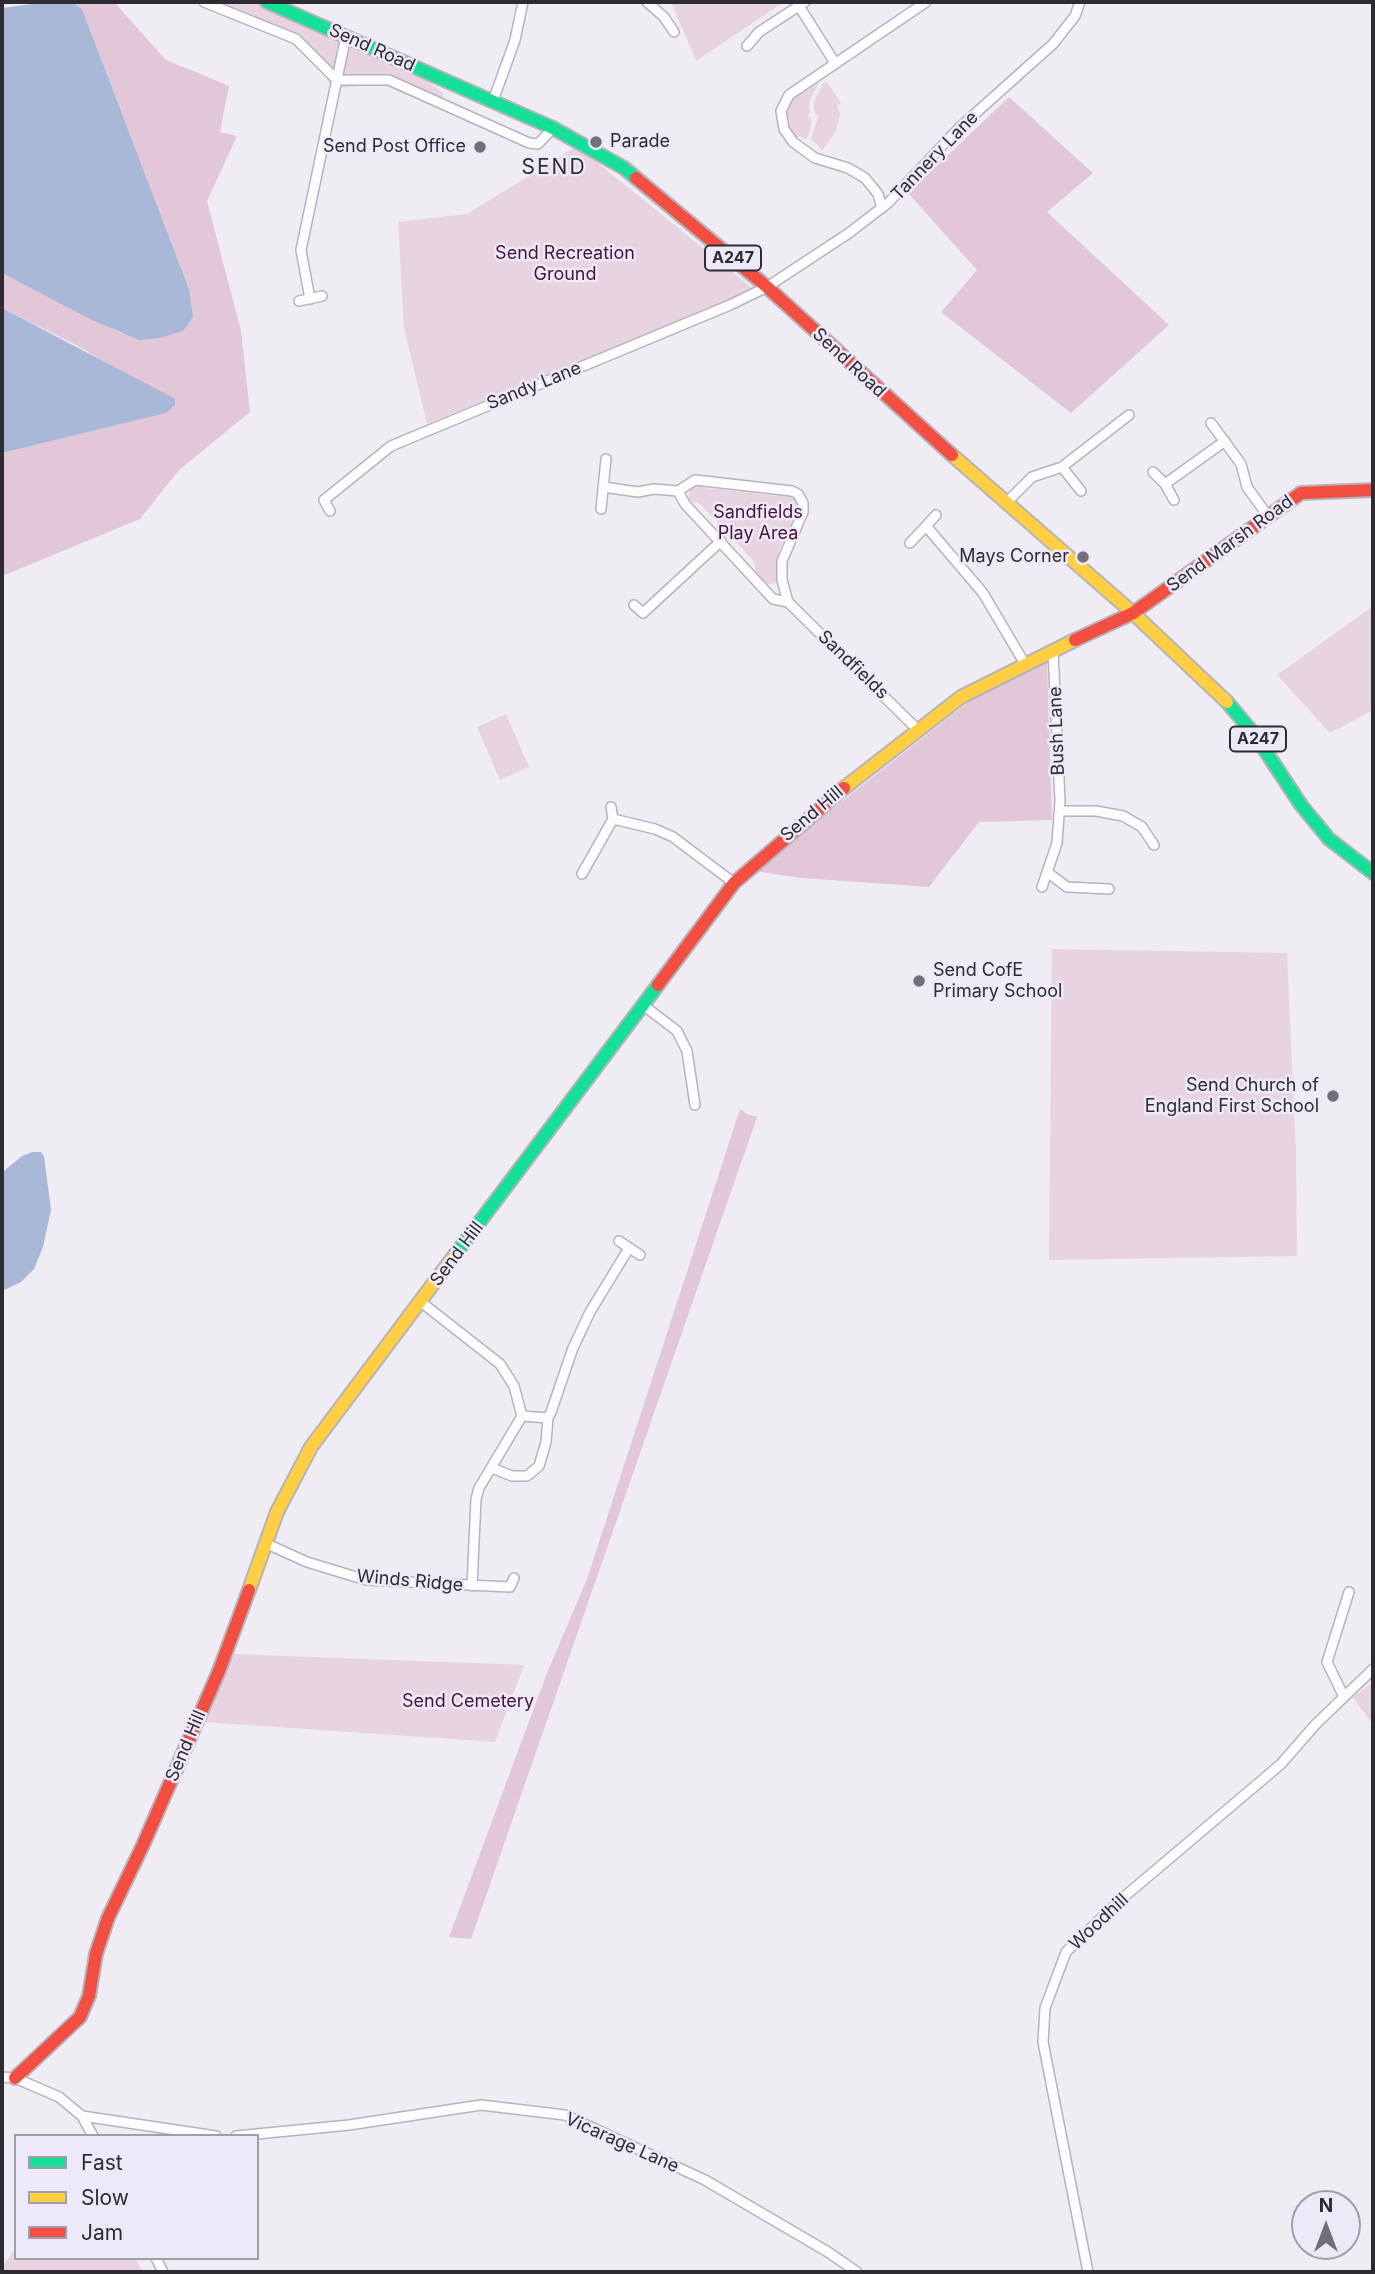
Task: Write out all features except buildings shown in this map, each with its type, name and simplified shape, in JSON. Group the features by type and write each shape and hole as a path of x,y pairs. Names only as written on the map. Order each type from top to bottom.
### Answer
{"street":[{"name":"Send Road","path":"204,2 296,39 337,80 389,80 529,144 538,144 553,128"},
{"name":"Send Road","path":"267,2 553,128 624,168 767,287 895,406 1133,613"},
{"path":"493,101 515,40 523,2"},
{"path":"647,2 664,16 669,29"},
{"path":"882,208 877,194 864,178 848,168 807,153 793,142 784,129 781,111 789,95 926,2"},
{"name":"Tannery Lane","path":"767,287 882,208 910,182 959,128 1053,44 1075,16 1080,2"},
{"path":"747,46 759,32 802,4 835,63"},
{"path":"310,299 301,250 346,36"},
{"name":"Sandy Lane","path":"330,511 324,500 391,446 730,305 767,287"},
{"path":"299,301 322,296"},
{"path":"1006,503 1032,477 1062,467 1129,415"},
{"path":"1211,422 1241,464 1247,487 1268,516"},
{"path":"1165,484 1225,441"},
{"path":"601,509 606,459"},
{"path":"1241,464 1253,462"},
{"path":"1062,467 1081,491"},
{"path":"1153,472 1165,484 1174,500"},
{"path":"603,487 638,492 654,489 678,491 695,480 792,491 798,494 803,503 803,512 784,550 782,561 782,580 788,602"},
{"name":"Send Marsh Road","path":"1133,613 1301,493 1373,490"},
{"name":"Sandfields","path":"678,491 685,504 773,599 788,602 918,730"},
{"path":"910,542 936,515"},
{"path":"926,526 983,593 1025,664"},
{"path":"643,613 721,541"},
{"path":"634,605 651,621"},
{"name":"Send Hill","path":"8,2077 80,2017 89,1996 96,1954 108,1918 219,1671 277,1512 311,1447 643,1005 730,879 961,697 1133,613"},
{"name":"A247","path":"1133,613 1229,704 1255,735 1301,805 1329,839 1373,873"},
{"name":"Bush Lane","path":"1042,887 1057,843 1060,811 1053,651"},
{"path":"582,874 613,819 611,807"},
{"path":"1060,811 1096,811 1123,816 1142,827 1154,845"},
{"path":"613,819 655,829 673,837 730,879"},
{"path":"726,864 730,879"},
{"path":"1047,872 1067,887 1109,889"},
{"path":"643,1005 677,1031 687,1051 695,1105"},
{"path":"620,1241 640,1255"},
{"path":"492,1468 512,1476 527,1476 539,1466 546,1442 548,1418 573,1348 590,1312 629,1248"},
{"path":"421,1302 499,1364 514,1386 523,1416 480,1488 472,1586"},
{"path":"523,1416 548,1418"},
{"name":"Winds Ridge","path":"265,1543 316,1566 366,1580 510,1587 514,1578"},
{"path":"1344,1697 1327,1662 1349,1592"},
{"name":"Woodhill","path":"1088,2272 1043,2042 1045,2008 1066,1952 1118,1902 1281,1764 1315,1725 1373,1670"},
{"path":"8,2077 59,2097 82,2116 92,2134"},
{"name":"Vicarage Lane","path":"257,2134 349,2125 481,2105 565,2115 705,2180 857,2272"},
{"path":"82,2116 203,2134"}],"green space":[{"path":"194,2 257,2 418,74 443,93 441,110 382,84 338,88 332,86 305,48"},
{"path":"671,2 784,2 696,61"},
{"path":"827,82 841,103 837,105 840,114 836,131 822,151 811,139 818,117 814,111 814,102 823,83"},
{"path":"819,83 809,107 808,115 812,120 809,134 806,140 796,137 787,124 785,115 788,104 802,90 808,90"},
{"name":"Send Recreation Ground","path":"577,146 752,288 728,301 427,424 404,328 398,222 467,214"},
{"name":"Sandfields Play Area","path":"701,485 705,488 777,496 781,493 795,498 796,514 778,552 777,583 767,584 756,572 754,561 700,504 688,500 690,489"},
{"path":"1373,606 1373,710 1330,733 1277,675"},
{"path":"506,714 529,767 500,780 477,727"},
{"path":"1052,949 1287,953 1296,1154 1297,1256 1049,1260"},
{"name":"Send Cemetery","path":"234,1654 524,1665 495,1742 204,1722"},
{"path":"1373,1682 1373,1725 1353,1697"},
{"path":"14,2251 14,2260 136,2260 143,2272 2,2272 2,2266"}],"shaded area":[{"path":"72,2 114,2 166,60 229,86 220,132 237,136 207,201 241,331 250,412 178,471 140,519 2,576 2,453 165,413 175,405 78,346 2,308 2,273 121,333 189,289 82,9"},
{"path":"1009,97 1093,173 1047,212 1169,325 1071,413 941,312 977,270 908,193"},
{"path":"1047,661 1052,820 979,822 929,887 802,878 753,871 967,703"},
{"path":"740,1109 757,1117 471,1939 449,1937 547,1673 587,1579"}],"water":[{"path":"72,2 82,9 189,289 193,317 183,331 160,338 139,340 90,319 2,273 2,8"},
{"path":"2,308 175,399 175,405 166,413 2,453"},
{"path":"41,1152 44,1156 51,1210 43,1247 34,1269 21,1282 2,1291 2,1175 22,1156"}],"traffic: fast":[{"path":"267,2 553,128 624,168 636,178"},
{"path":"1227,702 1255,735 1301,805 1329,839 1373,873"},
{"path":"454,1256 658,985"}],"traffic: slow":[{"path":"952,455 1133,613 1227,702"},
{"path":"844,788 961,697 1075,640"},
{"path":"249,1590 277,1512 311,1447 454,1256"}],"traffic: jam":[{"path":"636,178 767,287 952,455"},
{"path":"1075,640 1133,613 1301,493 1373,490"},
{"path":"658,985 734,883 844,788"},
{"path":"15,2078 80,2017 89,1996 96,1954 108,1918 219,1671 249,1590"}],"place":[{"name":"Parade","path":"596,142"},
{"name":"Send Post Office","path":"480,147"},
{"name":"Mays Corner","path":"1083,557"},
{"name":"Send CofE Primary School","path":"919,981"},
{"name":"Send Church of England First School","path":"1333,1096"}],"district":[{"name":"SEND","path":"554,168"}]}
